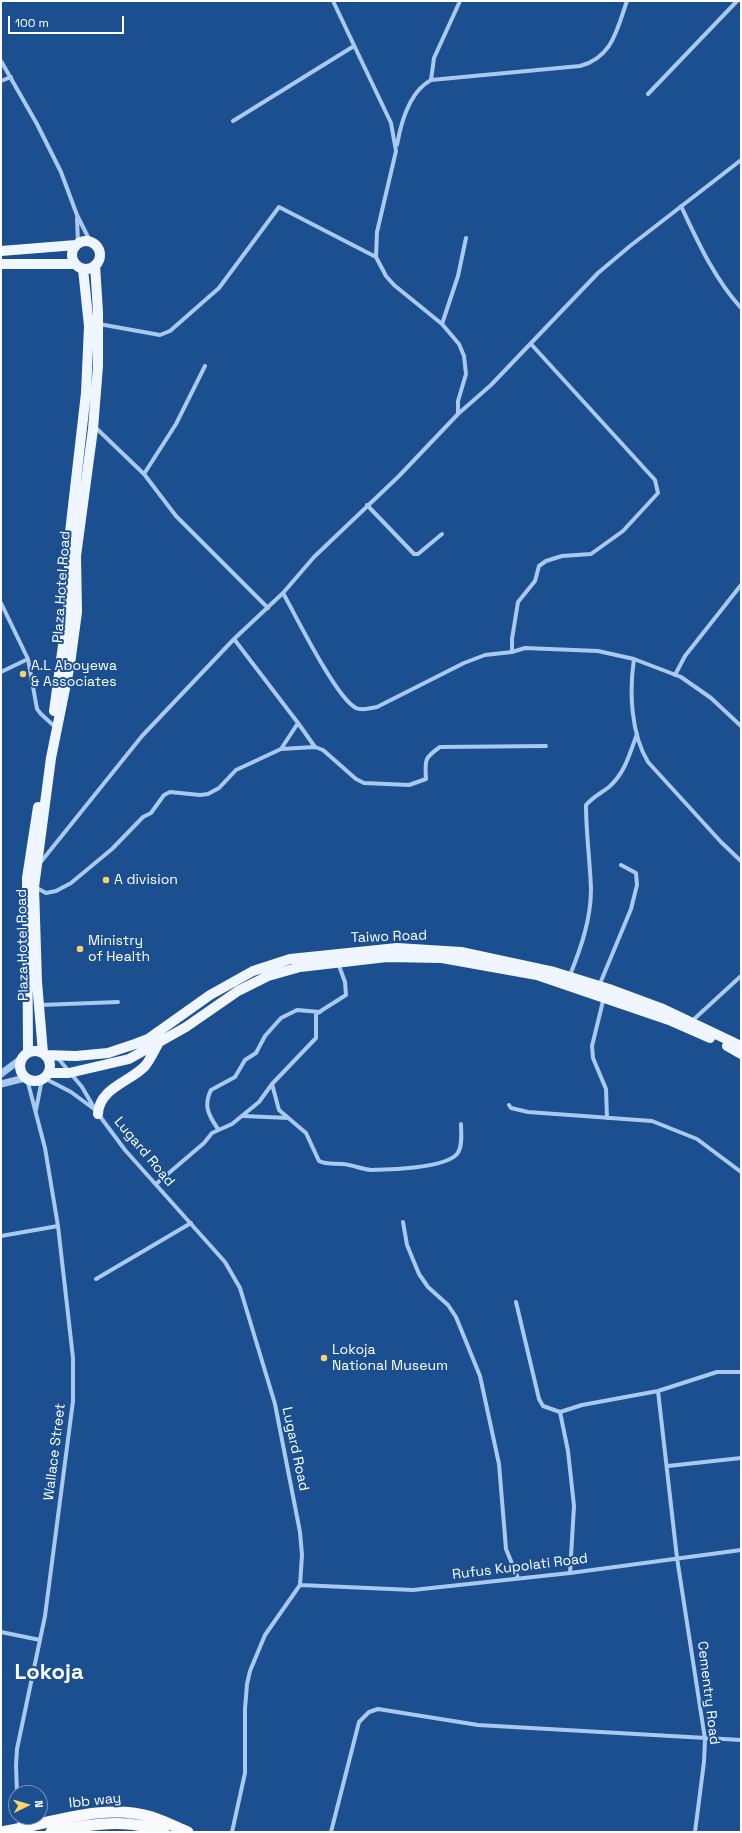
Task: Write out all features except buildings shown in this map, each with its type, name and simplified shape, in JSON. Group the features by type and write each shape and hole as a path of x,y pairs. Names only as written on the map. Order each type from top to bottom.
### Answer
{"highway":[{"name":"Ibb way","path":"2,1832 20,1830 65,1819 123,1812 151,1817 188,1832"},
{"path":"52,1832 95,1824 122,1822 148,1826 164,1832"}],"main road":[{"path":"1,251 77,245 83,242 92,243 99,253 99,259 95,265 90,268 79,266 1,264"},
{"path":"77,245 72,254 79,266"},
{"name":"Plaza Hotel Road","path":"44,1054 38,1005 34,887 51,758 70,664 77,612 76,556 93,425 98,366 98,324 95,265"},
{"name":"Plaza Hotel Road","path":"25,1055 27,878 52,725 68,609 70,532 86,392 89,326 79,266"},
{"name":"Taiwo Road","path":"44,1054 57,1056 108,1052 148,1039 210,995 253,971 290,959 390,949 426,949 461,952 486,956 554,972 569,978 599,986 692,1021 741,1046"},
{"name":"Taiwo Road","path":"45,1077 70,1073 129,1059 158,1044 238,991 268,976 300,967 387,957 448,958 537,975 670,1020 741,1054"},
{"path":"97,1112 100,1102 108,1093 145,1065 158,1044"},
{"path":"35,1050 44,1054 50,1066 45,1077 35,1081 26,1078 20,1065 25,1055 35,1050"}],"street":[{"path":"333,1 391,123 396,151"},
{"path":"431,80 434,58 460,1"},
{"path":"458,414 458,401 466,374 464,356 459,344 442,324 394,285 386,276 376,257 377,232 401,124 417,92 422,85 431,80 580,66 593,63 606,51 615,34 627,1"},
{"path":"648,94 737,1"},
{"path":"233,121 354,46"},
{"path":"1,61 61,172 77,215 92,243"},
{"path":"1,81 11,77"},
{"path":"391,123 401,124"},
{"path":"27,878 142,736 234,639 283,593 314,557 398,476 458,414 491,385 532,344 598,273 680,206 741,160"},
{"path":"680,206 708,262 728,294 741,308"},
{"path":"98,324 160,335 170,331 219,288 280,207 376,257"},
{"path":"77,215 77,245"},
{"path":"442,324 458,276 466,238"},
{"path":"512,652 512,638 518,602 535,581 539,566 546,561 562,556 591,554 623,531 658,493 655,480 532,344"},
{"path":"144,474 176,424 205,366"},
{"path":"93,425 144,474 176,516 268,608"},
{"path":"367,506 414,554 418,554 442,534"},
{"path":"676,676 685,656 740,588"},
{"path":"283,593 330,677 348,701 356,708 369,709 377,707 464,663 485,655 512,652 525,648 598,651 634,660 676,676 695,686 741,726"},
{"path":"1,604 28,659 37,709 40,714 52,725"},
{"path":"234,639 298,722 315,747"},
{"path":"1,672 28,659"},
{"path":"634,660 631,677 639,746 648,762 721,842 741,861"},
{"path":"281,749 298,722"},
{"path":"569,978 582,943 589,914 591,890 586,805 595,795 609,787 625,766 637,734"},
{"path":"34,887 46,893 56,891 71,883 112,849 143,817 151,813 164,795 170,792 200,795 208,794 219,788 236,770 281,749 315,747 322,750 356,779 364,783 409,785 426,779 425,762 427,757 440,747 546,746"},
{"path":"599,986 631,909 637,885 636,873 621,864"},
{"path":"156,1184 204,1144 212,1133 232,1124 259,1102 272,1084 316,1038 316,1014 346,995 345,982 338,963"},
{"path":"692,1021 741,976"},
{"path":"604,997 592,1046 593,1058 606,1089 607,1118"},
{"path":"38,1005 118,1002"},
{"path":"218,1129 209,1116 206,1105 211,1090 235,1077 245,1060 256,1053 265,1036 281,1018 297,1010 320,1012"},
{"path":"1,1074 25,1055"},
{"path":"57,1056 82,1087 97,1112"},
{"path":"36,1112 45,1077 71,1092 97,1112"},
{"path":"1,1084 26,1078"},
{"name":"Wallace Street","path":"17,1785 17,1749 40,1640 73,1401 73,1358 58,1226 45,1148 26,1078"},
{"path":"272,1084 279,1110 306,1133 319,1161 370,1170 410,1169 435,1164 456,1155 460,1149 461,1124"},
{"path":"509,1105 511,1108 528,1112 652,1121 671,1127 697,1139 741,1172"},
{"name":"Lugard Road","path":"97,1112 125,1150 216,1250 233,1274 240,1288 253,1326 275,1404 300,1532 302,1555 300,1585"},
{"path":"242,1116 288,1118"},
{"path":"403,1222 407,1245 419,1274 428,1287 448,1305 456,1316 480,1376 499,1464 506,1549 518,1578"},
{"path":"96,1279 191,1223"},
{"path":"1,1236 58,1226"},
{"path":"516,1302 539,1399 543,1406 560,1412 582,1405 658,1391 718,1372 741,1372"},
{"name":"Cementry Road","path":"658,1391 668,1466 677,1558 705,1739 704,1762 695,1832"},
{"path":"560,1412 568,1451 574,1506 570,1573"},
{"path":"668,1466 741,1458"},
{"name":"Rufus Kupolati Road","path":"300,1585 413,1590 570,1573 741,1550"},
{"path":"232,1832 245,1773 245,1709 247,1684 250,1671 265,1636 300,1585"},
{"path":"1,1632 40,1640"},
{"path":"331,1832 359,1722 369,1712 378,1709 478,1725 741,1740"}],"place":[{"name":"A.L Aboyewa & Associates","path":"23,674"},
{"name":"A division","path":"106,880"},
{"name":"Ministry of Health","path":"80,949"},
{"name":"Lokoja National Museum","path":"324,1358"}],"district":[{"name":"Lokoja","path":"49,1673"}]}
